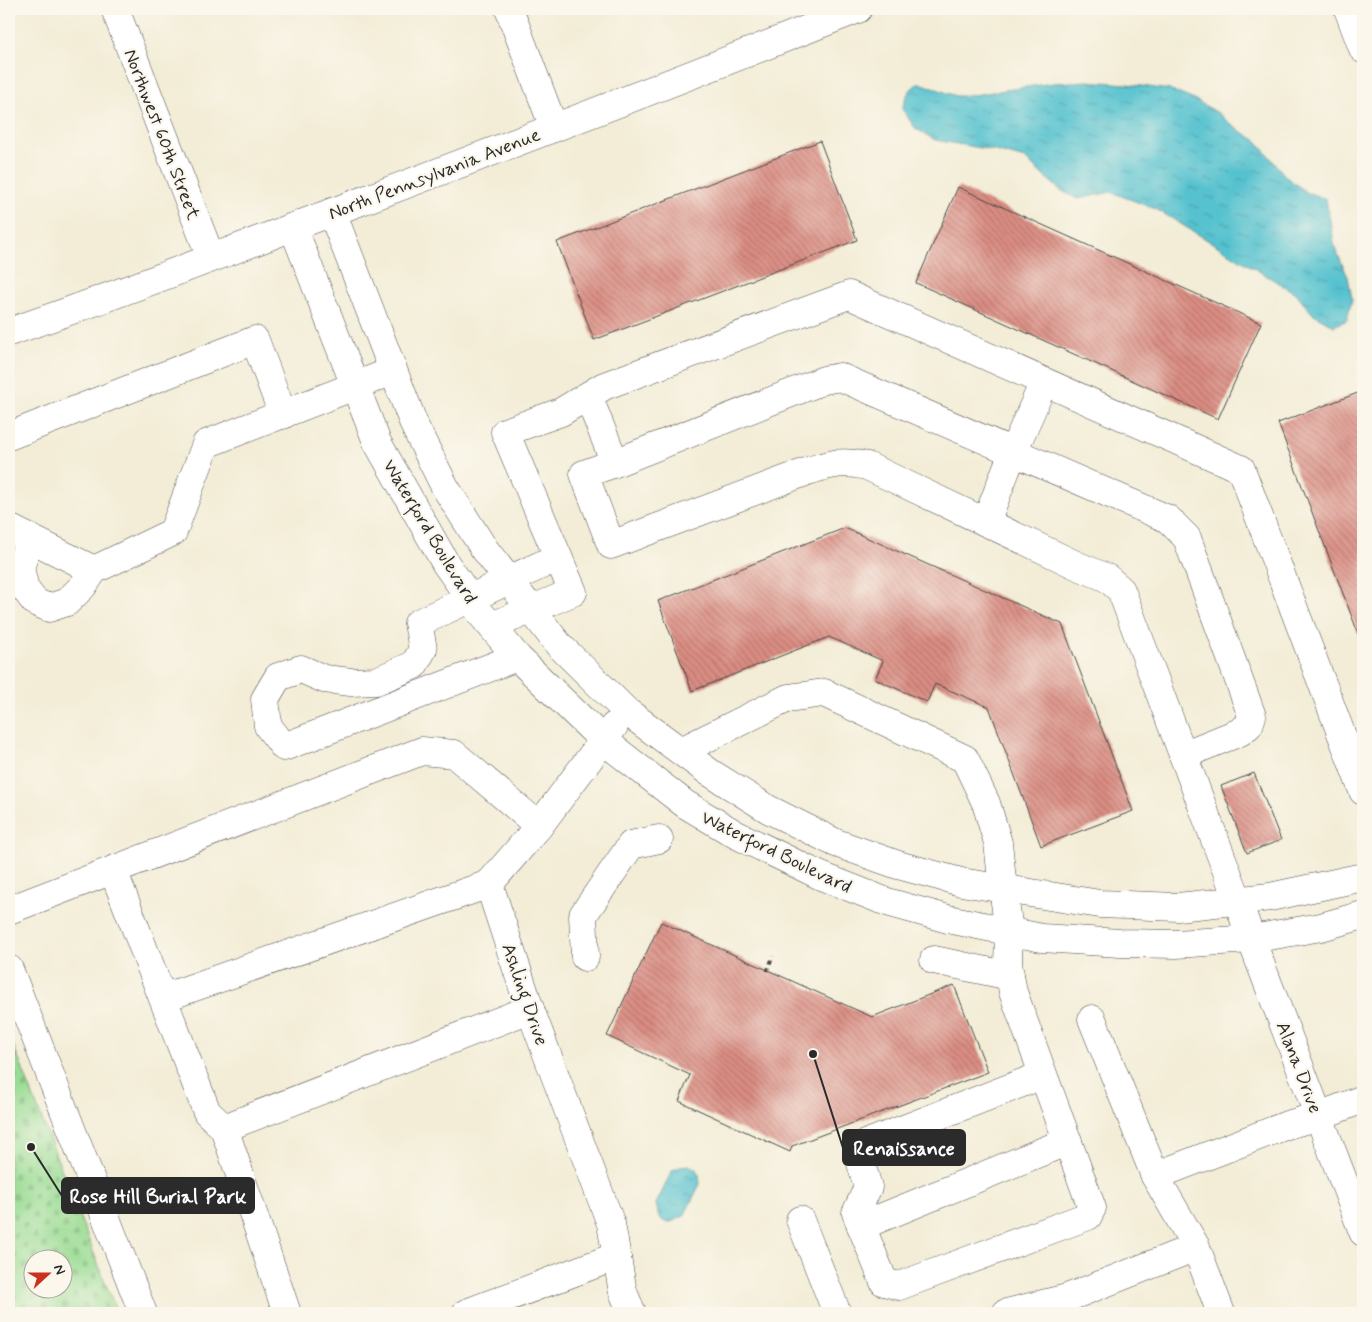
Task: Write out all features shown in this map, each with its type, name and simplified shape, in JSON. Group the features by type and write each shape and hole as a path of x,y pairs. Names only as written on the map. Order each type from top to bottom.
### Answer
{"street":[{"name":"Northwest 60th Street","path":"115,9 211,258"},
{"path":"509,9 554,128"},
{"name":"North Pennsylvania Avenue","path":"9,332 75,309 554,128 858,9"},
{"path":"1348,9 1363,49"},
{"name":"Waterford Boulevard","path":"332,212 415,427 445,487 483,547 558,644 626,711 709,772 768,809 836,843 898,865 961,882 1100,904 1178,907 1270,897 1363,877"},
{"name":"Waterford Boulevard","path":"293,227 377,442 446,564 470,598 517,656 603,740 685,804 735,834 821,876 896,904 948,919 1042,938 1120,943 1176,944 1251,939 1320,927 1363,915"},
{"path":"492,626 573,592 505,432 561,412 604,386 849,295 1241,469 1363,791"},
{"path":"9,436 255,340 283,415"},
{"path":"94,570 19,533 20,568 25,589 35,602 48,608 67,602 83,586 94,570 173,532 206,444 393,372"},
{"path":"588,396 615,463 824,380 840,377 1168,519 1187,538 1252,716 1249,725 1240,732 1183,755"},
{"path":"986,522 1013,452 1044,382"},
{"name":"Alana Drive","path":"615,463 584,474 611,544 811,470 834,463 848,462 867,466 1107,578 1121,590 1363,1232"},
{"path":"517,656 284,746 268,726 266,699 278,677 301,669 324,679 351,682 376,681 414,665 423,649 418,623 558,556"},
{"path":"681,751 788,698 824,693 965,759 986,803 998,843 1002,888 1010,931 1008,964 1013,992 1092,1208 1088,1216 899,1286 884,1282 856,1213 868,1187 860,1160 865,1144 1043,1075"},
{"path":"163,998 489,884 539,826 626,711"},
{"path":"9,910 422,750 454,754 539,826"},
{"path":"585,957 583,915 631,845 659,839"},
{"path":"113,870 207,1112 224,1128 287,1313"},
{"name":"Ashling Drive","path":"489,884 530,1009 611,1224 623,1292 632,1313"},
{"path":"934,960 1010,976"},
{"path":"9,969 143,1313"},
{"path":"224,1128 530,1009"},
{"path":"1092,1019 1155,1176 1196,1247 1221,1313"},
{"path":"1155,1176 1287,1125 1318,1116 1363,1099"},
{"path":"862,1226 1068,1141"},
{"path":"800,1220 837,1313"},
{"path":"1006,1313 1067,1298 1196,1247"},
{"path":"466,1313 617,1256"}],"path":[{"path":"767,971 773,956"}],"green space":[{"path":"9,1034 117,1313 9,1313"}],"water":[{"path":"1088,81 1170,90 1197,101 1218,113 1234,127 1257,141 1286,177 1306,192 1326,199 1335,248 1348,277 1352,299 1347,320 1334,326 1312,313 1297,294 1156,209 1111,192 1078,199 1060,190 1025,159 992,150 935,140 916,129 902,109 910,90 920,83 956,96 966,96 1053,83"},
{"path":"688,1165 695,1168 699,1175 700,1184 684,1216 671,1222 663,1221 659,1217 656,1204 672,1171 680,1166"}],"building":[{"path":"820,141 857,240 594,340 557,242"},
{"path":"958,187 1261,323 1218,419 916,283"},
{"path":"1363,391 1363,646 1278,423"},
{"path":"845,528 1062,624 1133,811 1041,846 989,707 935,684 927,702 875,679 883,661 829,637 692,691 658,601"},
{"path":"1254,773 1281,840 1247,853 1221,786"},
{"path":"661,922 872,1017 954,985 988,1072 792,1146 790,1152 679,1101 690,1075 607,1036"}],"place":[{"name":"Renaissance","path":"813,1054"},
{"name":"Rose Hill Burial Park","path":"31,1147"}]}
